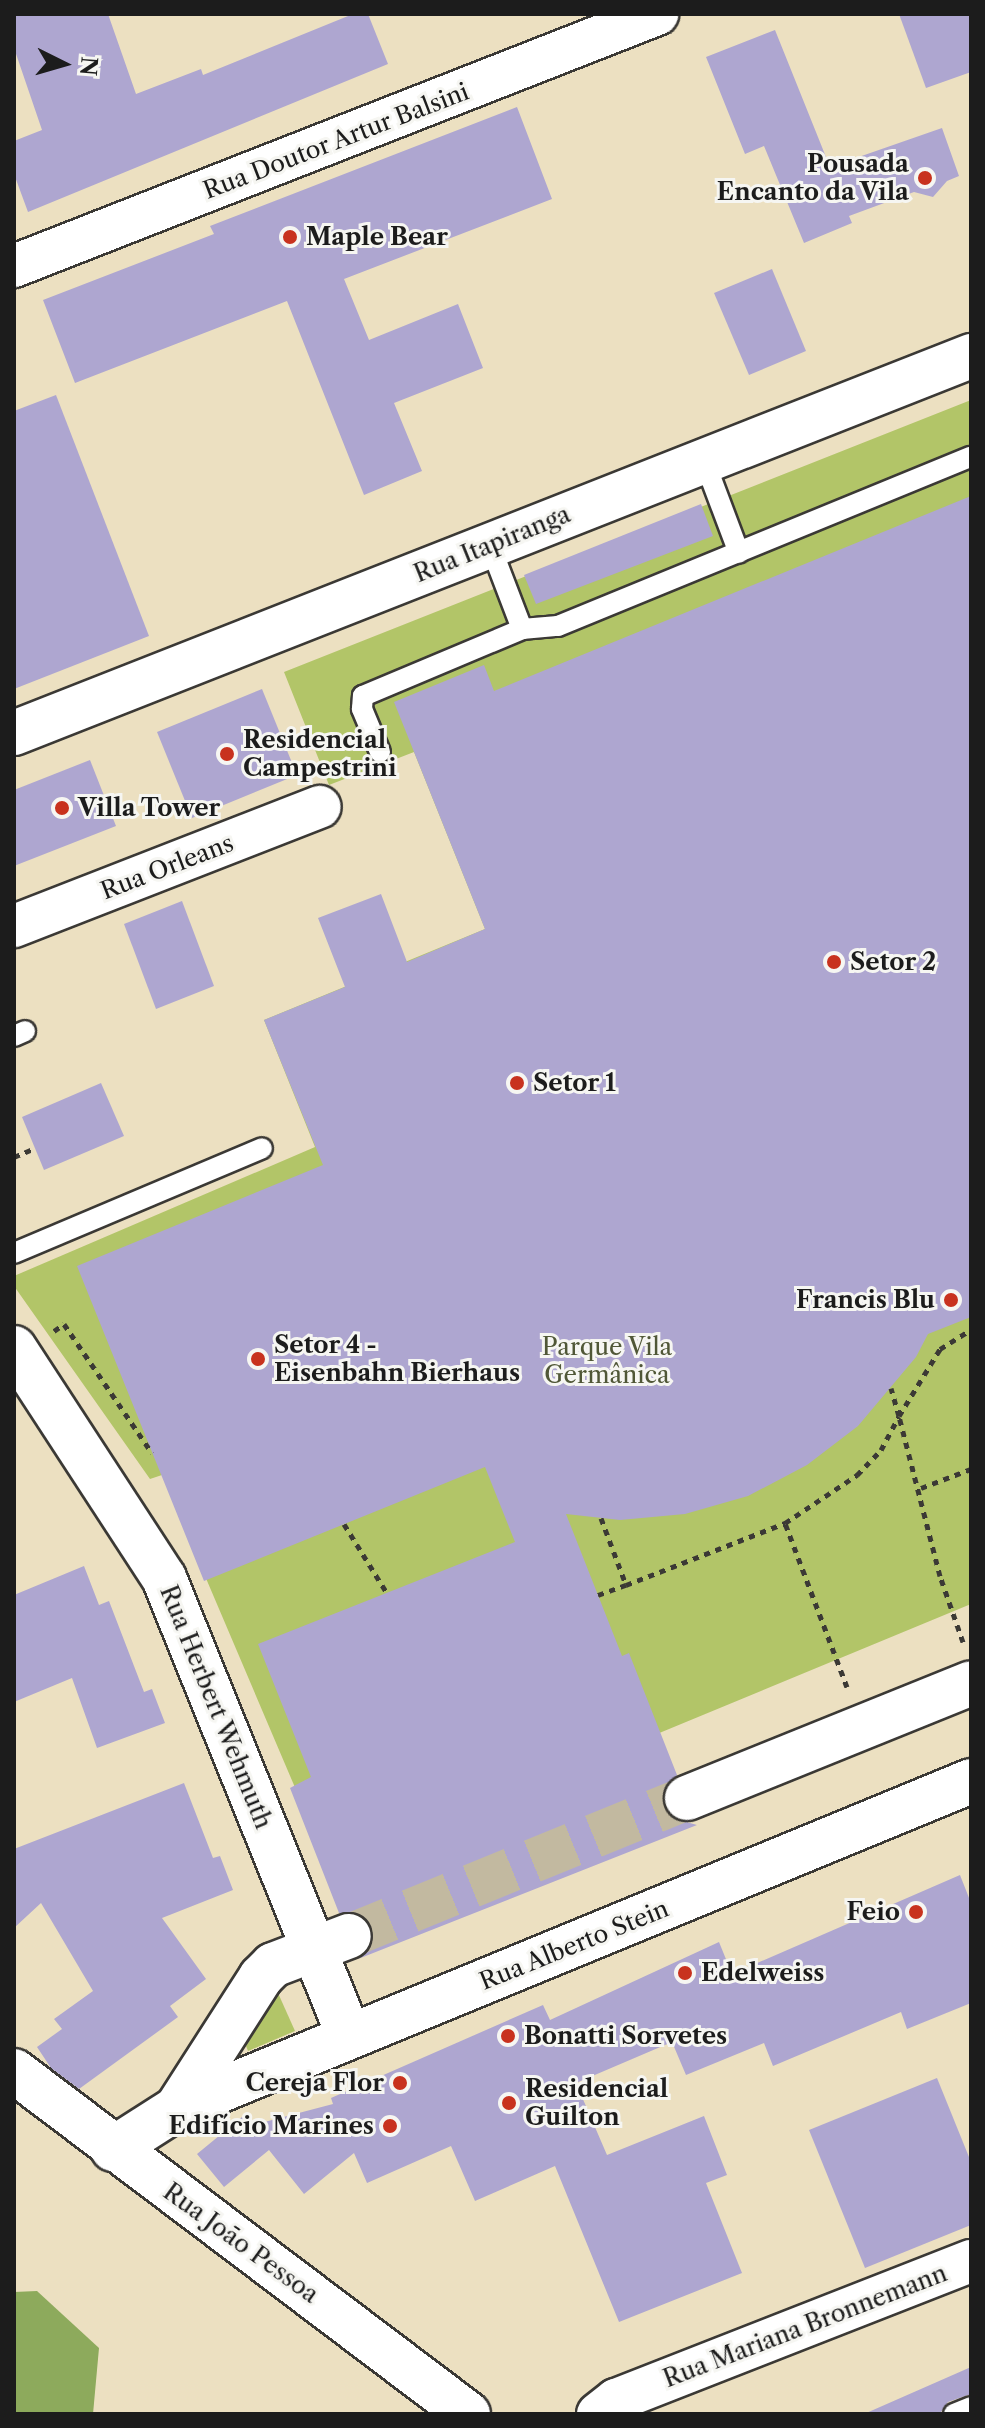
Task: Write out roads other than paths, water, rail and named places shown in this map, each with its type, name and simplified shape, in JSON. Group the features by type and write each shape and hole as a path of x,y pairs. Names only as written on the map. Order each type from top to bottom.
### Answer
{"street":[{"name":"Rua Doutor Artur Balsini","path":"14,266 657,14"},
{"name":"Rua Itapiranga","path":"14,733 971,356"},
{"name":"Rua Orleans","path":"14,926 320,807"},
{"name":"Rua Herbert Wehmuth","path":"15,1353 164,1578 331,1943 349,2037"},
{"path":"687,1798 863,1727 968,1666"},
{"name":"Rua Alberto Stein","path":"113,2149 177,2108 971,1781"},
{"name":"Rua Alberto Stein","path":"177,2108 261,1977 273,1965 331,1943"},
{"name":"Rua João Pessoa","path":"14,2071 113,2149 468,2414"},
{"name":"Rua Mariana Bronnemann","path":"598,2414 616,2400 971,2261"}],"lane":[{"path":"380,752 362,709 363,696 522,629 558,626 971,457"},
{"path":"704,460 739,553"},
{"path":"490,545 522,629"},
{"path":"14,1253 262,1148"},
{"path":"954,2414 971,2407"}],"tunnel":[{"path":"349,1936 687,1798"}],"place":[{"name":"Pousada Encanto da Vila","path":"925,178"},
{"name":"Maple Bear","path":"290,237"},
{"name":"Residencial Campestrini","path":"227,754"},
{"name":"Villa Tower","path":"62,808"},
{"name":"Setor 2","path":"834,962"},
{"name":"Setor 1","path":"517,1083"},
{"name":"Francis Blu","path":"951,1300"},
{"name":"Setor 4 - Eisenbahn Bierhaus","path":"258,1359"},
{"name":"Feio","path":"916,1912"},
{"name":"Edelweiss","path":"685,1973"},
{"name":"Bonatti Sorvetes","path":"508,2036"},
{"name":"Cereja Flor","path":"400,2083"},
{"name":"Residencial Guilton","path":"509,2103"},
{"name":"Edifício Marines","path":"390,2126"}],"park label":[{"name":"Parque Vila Germânica","path":"607,1361"}]}
